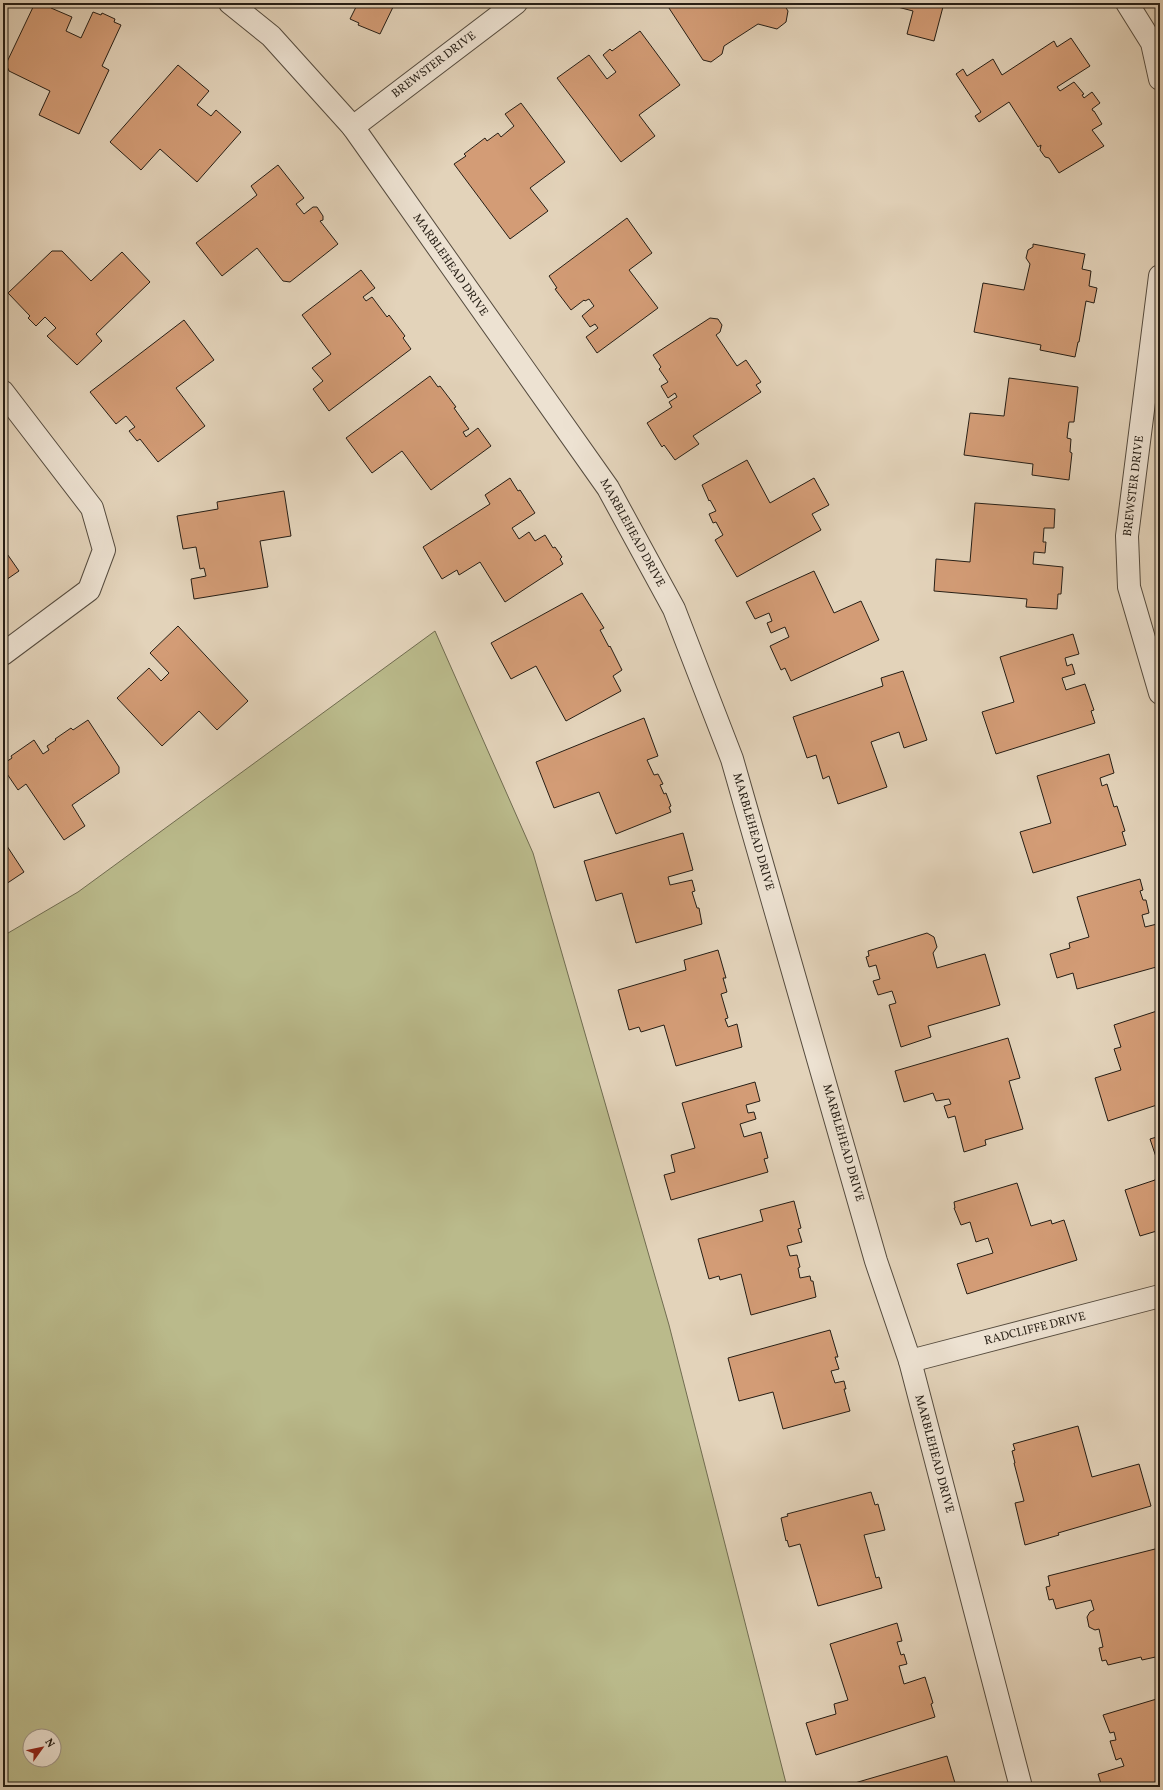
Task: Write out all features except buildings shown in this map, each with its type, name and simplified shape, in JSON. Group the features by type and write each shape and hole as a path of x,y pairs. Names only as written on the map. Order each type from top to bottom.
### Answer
{"street":[{"name":"MARBLEHEAD DRIVE","path":"230,3 271,36 353,127 608,488 674,609 732,759 876,1261 910,1361 1021,1787"},
{"name":"BREWSTER DRIVE","path":"353,127 516,3"},
{"path":"1127,3 1152,43 1160,79"},
{"name":"BREWSTER DRIVE","path":"1160,276 1127,536 1129,587 1160,693"},
{"path":"3,392 92,508 104,550 89,590 3,654"},
{"name":"RADCLIFFE DRIVE","path":"910,1361 1160,1296"}],"green space":[{"path":"435,631 533,853 669,1325 787,1787 3,1787 3,936 78,892"}]}
